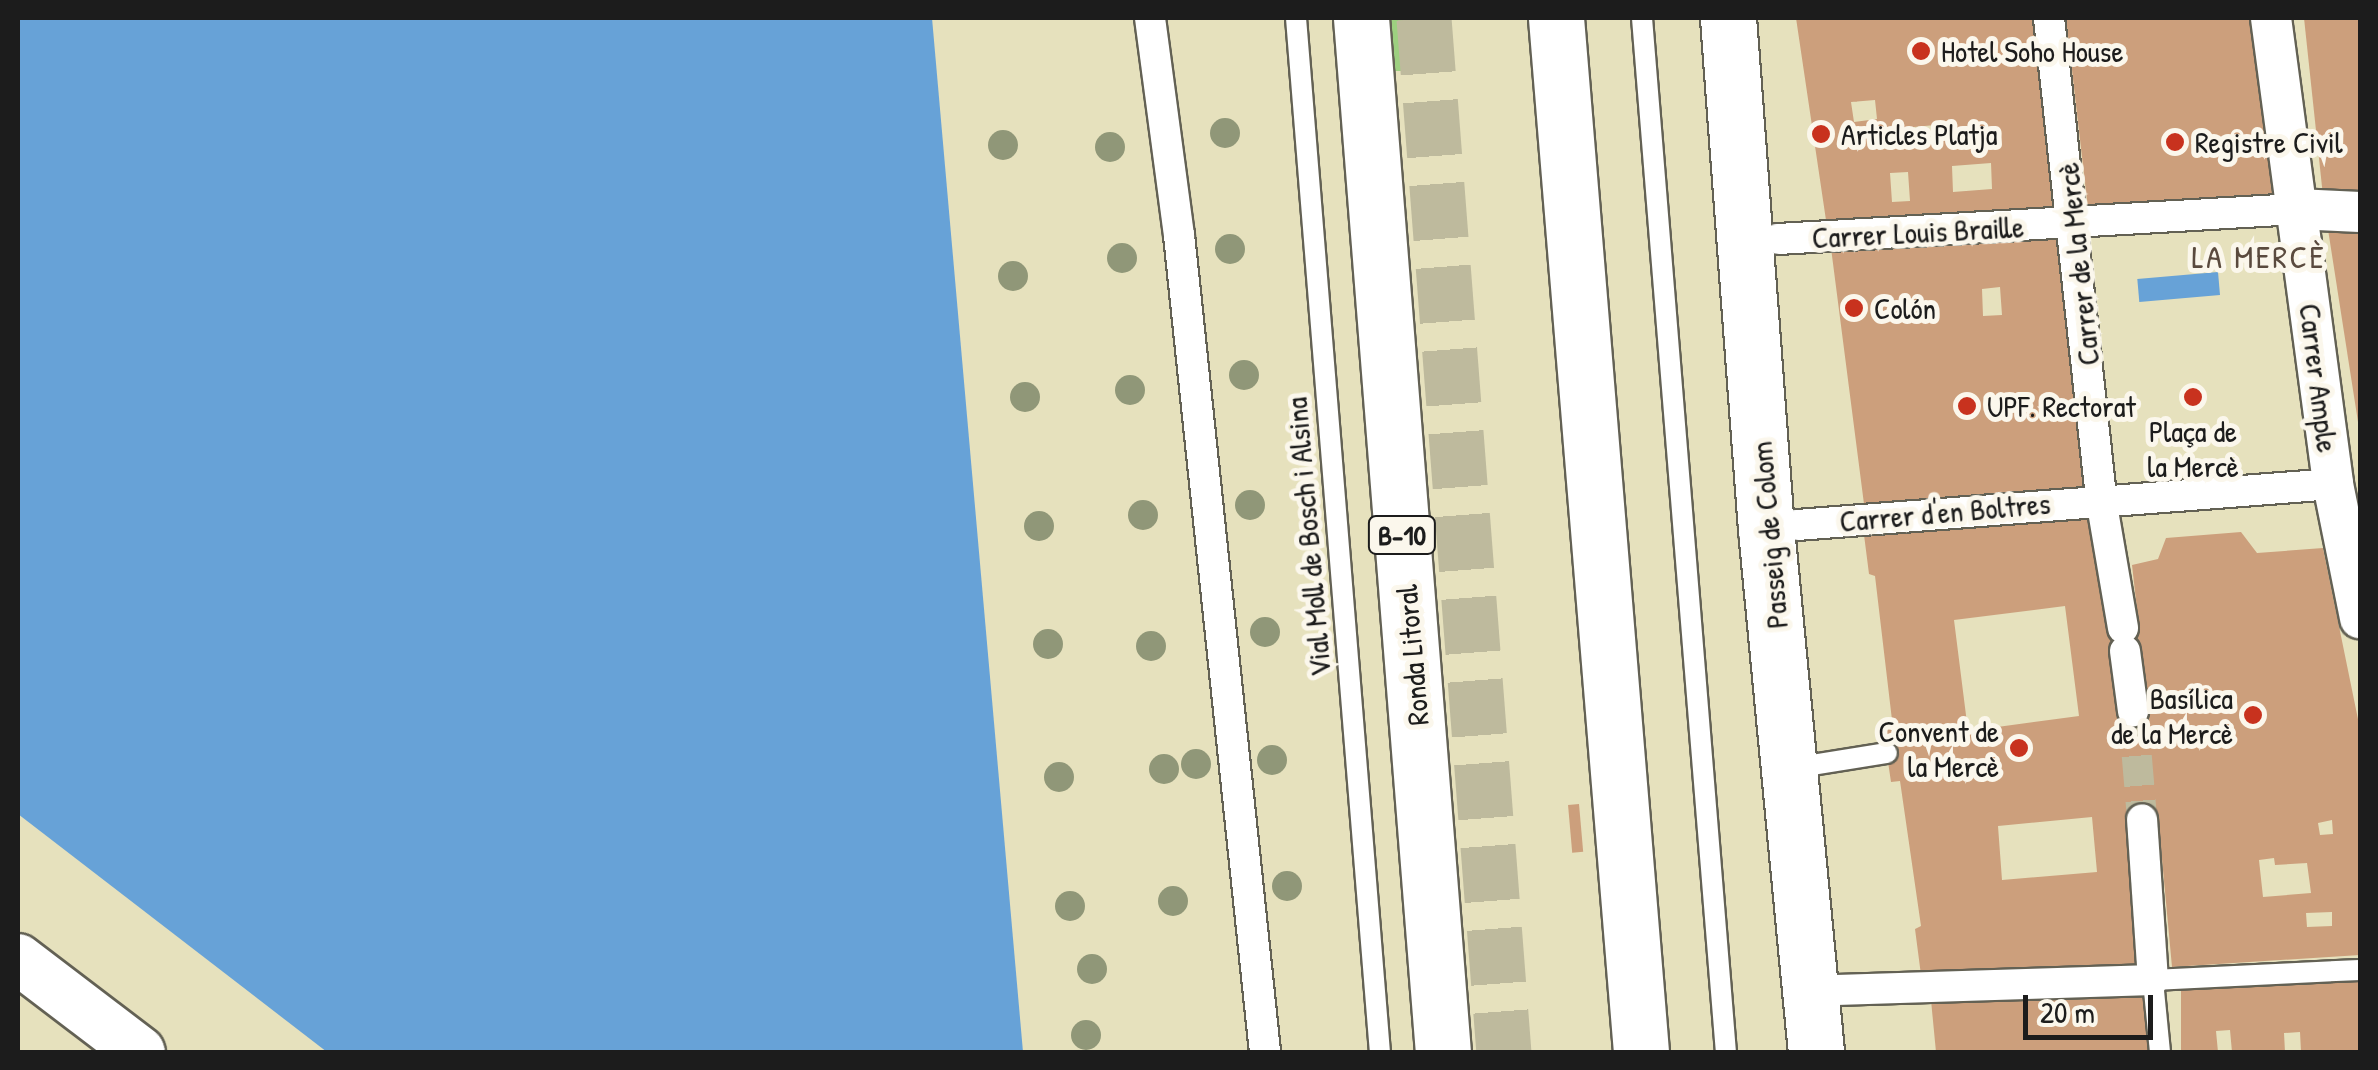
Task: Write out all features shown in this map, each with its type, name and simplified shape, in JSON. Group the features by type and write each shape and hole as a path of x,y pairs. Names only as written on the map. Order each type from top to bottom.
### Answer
{"main road":[{"name":"Ronda Litoral","path":"1361,18 1443,1052"},
{"path":"1556,18 1641,1052"},
{"name":"Passeig de Colom","path":"1728,18 1766,528 1794,768 1816,1052"}],"street":[{"path":"1150,18 1179,235 1265,1052"},
{"name":"Carrer de la Mercè","path":"2049,18 2075,223 2098,499 2124,640 2132,710"},
{"name":"Carrer Ample","path":"2271,18 2296,208 2346,483 2360,618"},
{"path":"2296,208 2360,212"},
{"name":"Carrer Louis Braille","path":"1778,240 2296,208"},
{"name":"Carrer d'en Boltres","path":"1797,525 2346,483"},
{"path":"1836,990 2153,980 2142,818"},
{"path":"18,960 140,1052"}],"lane":[{"name":"Vial Moll de Bosch i Alsina","path":"1296,18 1380,1052"},
{"path":"1642,18 1726,1052"},
{"path":"1794,768 1887,752"},
{"path":"2160,1052 2153,980 2360,970"}],"green space":[{"path":"1391,18 1430,18 1430,71 1391,71"}],"water":[{"path":"18,18 932,18 1023,1052 327,1052 18,814"},
{"path":"2218,272 2220,295 2139,302 2137,279"}],"building":[{"path":"1796,18 2037,18 2060,210 1827,227","holes":["1875,100 1877,119 1854,122 1851,102","1935,125 1938,141 1915,143 1914,127","1991,163 1992,189 1953,192 1952,166","1908,172 1910,201 1892,202 1890,173"]},
{"name":"Registre Civil","path":"2066,18 2249,18 2278,193 2088,209"},
{"path":"2304,18 2360,18 2360,198 2323,196"},
{"path":"2360,218 2360,421 2358,422 2327,223"},
{"name":"UPF. Rectorat","path":"2061,231 2092,491 1864,504 1831,248","holes":["2000,287 2002,315 1983,316 1982,289"]},
{"path":"2095,509 2108,630 2139,627 2132,565 2158,559 2166,538 2241,532 2257,553 2323,548 2360,729 2360,955 2172,967 2158,816 2129,820 2144,967 1921,975 1915,929 1921,926 1900,781 1891,782 1882,721 1892,720 1875,576 1869,574 1863,527","holes":["2065,606 2079,716 1968,731 1954,620","2141,649 2148,709 2117,713 2111,652","2092,817 2097,872 2002,880 1998,826","2332,820 2333,834 2320,835 2318,823","2274,858 2275,865 2307,863 2311,893 2263,897 2259,860","2332,912 2332,926 2307,927 2306,913"]},
{"path":"1579,804 1583,852 1572,853 1568,805"},
{"path":"2360,979 2360,1052 2301,1052 2300,1032 2284,1033 2285,1052 2232,1052 2230,1030 2216,1031 2218,1052 2181,1052 2181,990"},
{"path":"2146,991 2152,1052 1936,1052 1931,1000"}],"tunnel":[{"path":"1424,18 1504,1052"},
{"path":"2133,711 2142,819"}],"place":[{"name":"Hotel Soho House","path":"1921,51"},
{"name":"Articles Platja","path":"1821,134"},
{"name":"Registre Civil","path":"2175,142"},
{"name":"Colón","path":"1854,308"},
{"name":"Plaça de la Mercè","path":"2193,397"},
{"name":"UPF. Rectorat","path":"1967,406"},
{"name":"Basílica de la Mercè","path":"2253,715"},
{"name":"Convent de la Mercè","path":"2019,748"}],"district":[{"name":"LA MERCÈ","path":"2259,257"}]}
